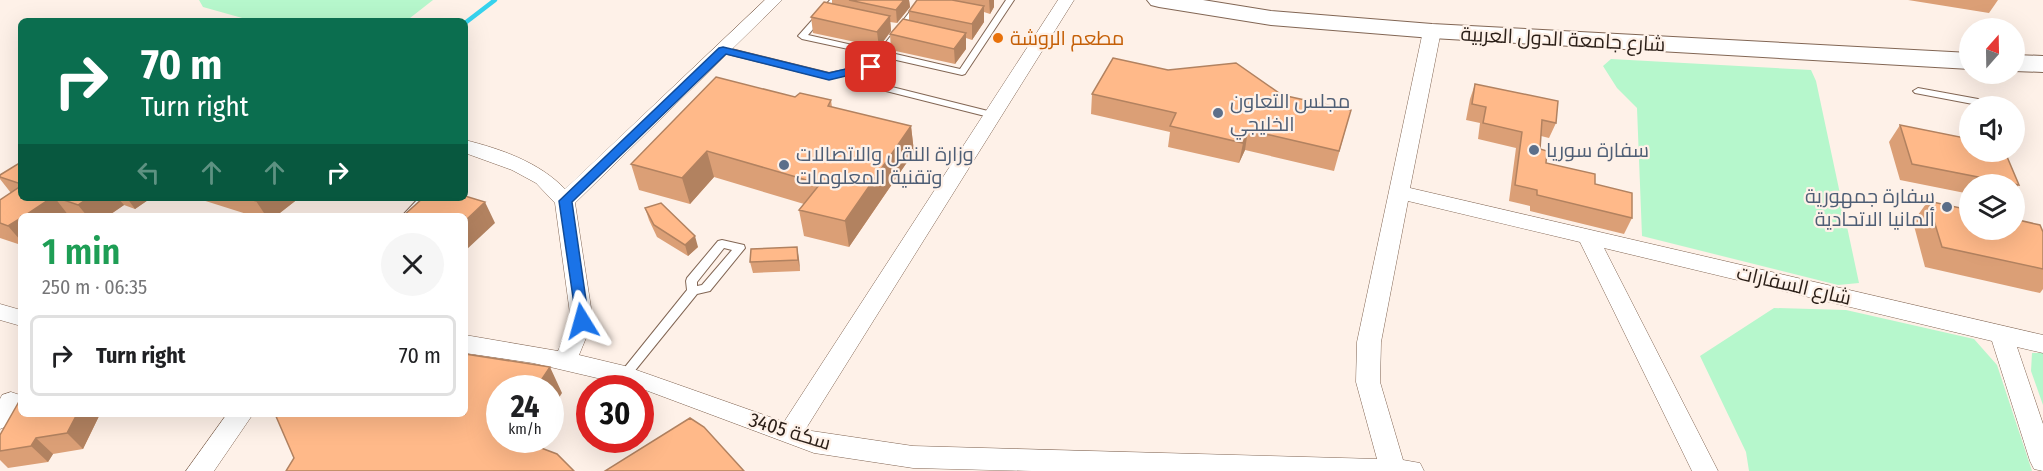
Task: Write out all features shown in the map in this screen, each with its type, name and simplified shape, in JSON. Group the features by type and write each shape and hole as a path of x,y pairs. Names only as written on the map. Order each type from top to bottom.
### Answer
{"street":[{"path":"566,201 774,0"},
{"path":"790,433 1066,0"},
{"name":"شارع جامعة الدول العربية","path":"1159,0 1271,18 1432,31 1959,60"},
{"path":"1393,470 1368,382 1369,342 1432,31"},
{"path":"2025,63 2043,64"},
{"path":"468,147 519,165 543,178 566,201 582,321 565,361"},
{"name":"شارع السفارات","path":"1398,192 2043,344"},
{"path":"1588,237 1705,471"},
{"path":"2001,334 2043,461"},
{"name":"سكة 3405","path":"468,345 565,361 625,375"},
{"name":"سكة 3405","path":"654,385 814,443 913,457 1411,471"},
{"path":"199,471 239,417"}],"lane":[{"path":"834,0 802,36 962,72 1010,0"},
{"path":"723,50 829,76 871,67 921,3"},
{"path":"823,12 834,14"},
{"path":"986,18 997,20"},
{"path":"889,26 912,31"},
{"path":"968,43 980,46"},
{"path":"871,67 885,88 993,115"},
{"path":"1918,91 1959,99"},
{"path":"410,213 423,201"},
{"path":"625,375 693,291 706,288 740,248 722,244 691,281 693,291"}],"green space":[{"path":"199,0 433,0 410,18 242,18 203,7"},
{"path":"1611,59 1811,70 1816,81 1859,283 1838,285 1642,236 1637,108 1617,88 1603,66"},
{"path":"1774,308 1846,310 1974,339 1997,365 2032,471 1749,471 1746,452 1700,356"},
{"path":"2032,353 2043,353 2043,405 2031,371"}],"building":[{"path":"849,0 904,0 896,10"},
{"path":"917,0 952,0 984,6 972,24 909,11"},
{"path":"824,2 890,16 877,32 811,17"},
{"path":"903,19 966,33 954,49 890,34"},
{"path":"1113,58 1168,70 1236,63 1282,95 1351,110 1339,151 1248,130 1243,143 1170,126 1176,113 1092,94"},
{"name":"وزارة النقل والاتصالات وتقنية المعلومات","path":"716,77 795,97 800,93 831,100 828,106 911,126 845,221 799,210 820,184 707,151 682,178 631,164"},
{"path":"1475,84 1558,101 1556,123 1542,120 1540,149 1547,151 1546,163 1595,174 1595,184 1632,193 1632,218 1537,195 1537,190 1515,185 1522,132 1483,123 1486,107 1472,104"},
{"path":"1900,125 1959,137 1959,162 2009,162 2014,174 1963,174 1912,164"},
{"path":"18,164 18,183 0,177"},
{"path":"18,188 18,201 46,201 28,213 18,213 18,220 8,226 0,223 0,200"},
{"path":"468,197 485,202 468,218 468,213 406,213 420,201 468,201"},
{"path":"67,201 84,201 78,205"},
{"path":"1928,201 1959,208 1959,240 2025,240 2025,222 2040,225 2043,232 2043,269 1942,247"},
{"path":"661,203 695,236 685,245 654,225 645,208"},
{"path":"797,247 798,260 750,262 751,249"},
{"path":"468,354 550,367 545,375 486,375 486,453 554,453 574,471 286,471 294,458 276,417 468,417"},
{"path":"18,403 18,417 75,417 67,433 36,438 31,446 0,451 0,435"},
{"path":"690,418 704,427 744,471 605,471 634,453 654,453 654,440"}],"waterway":[{"path":"468,21 495,0"}],"place":[{"name":"مطعم الروشة","path":"998,38"},
{"name":"مجلس التعاون الخليجي","path":"1218,113"},
{"name":"سفارة سوريا","path":"1534,150"},
{"name":"وزارة النقل والاتصالات وتقنية المعلومات","path":"784,165"},
{"name":"سفارة جمهورية ألمانيا الاتحادية","path":"1947,207"}],"route":[{"path":"582,321 566,201 723,50 829,76 871,67"}]}
